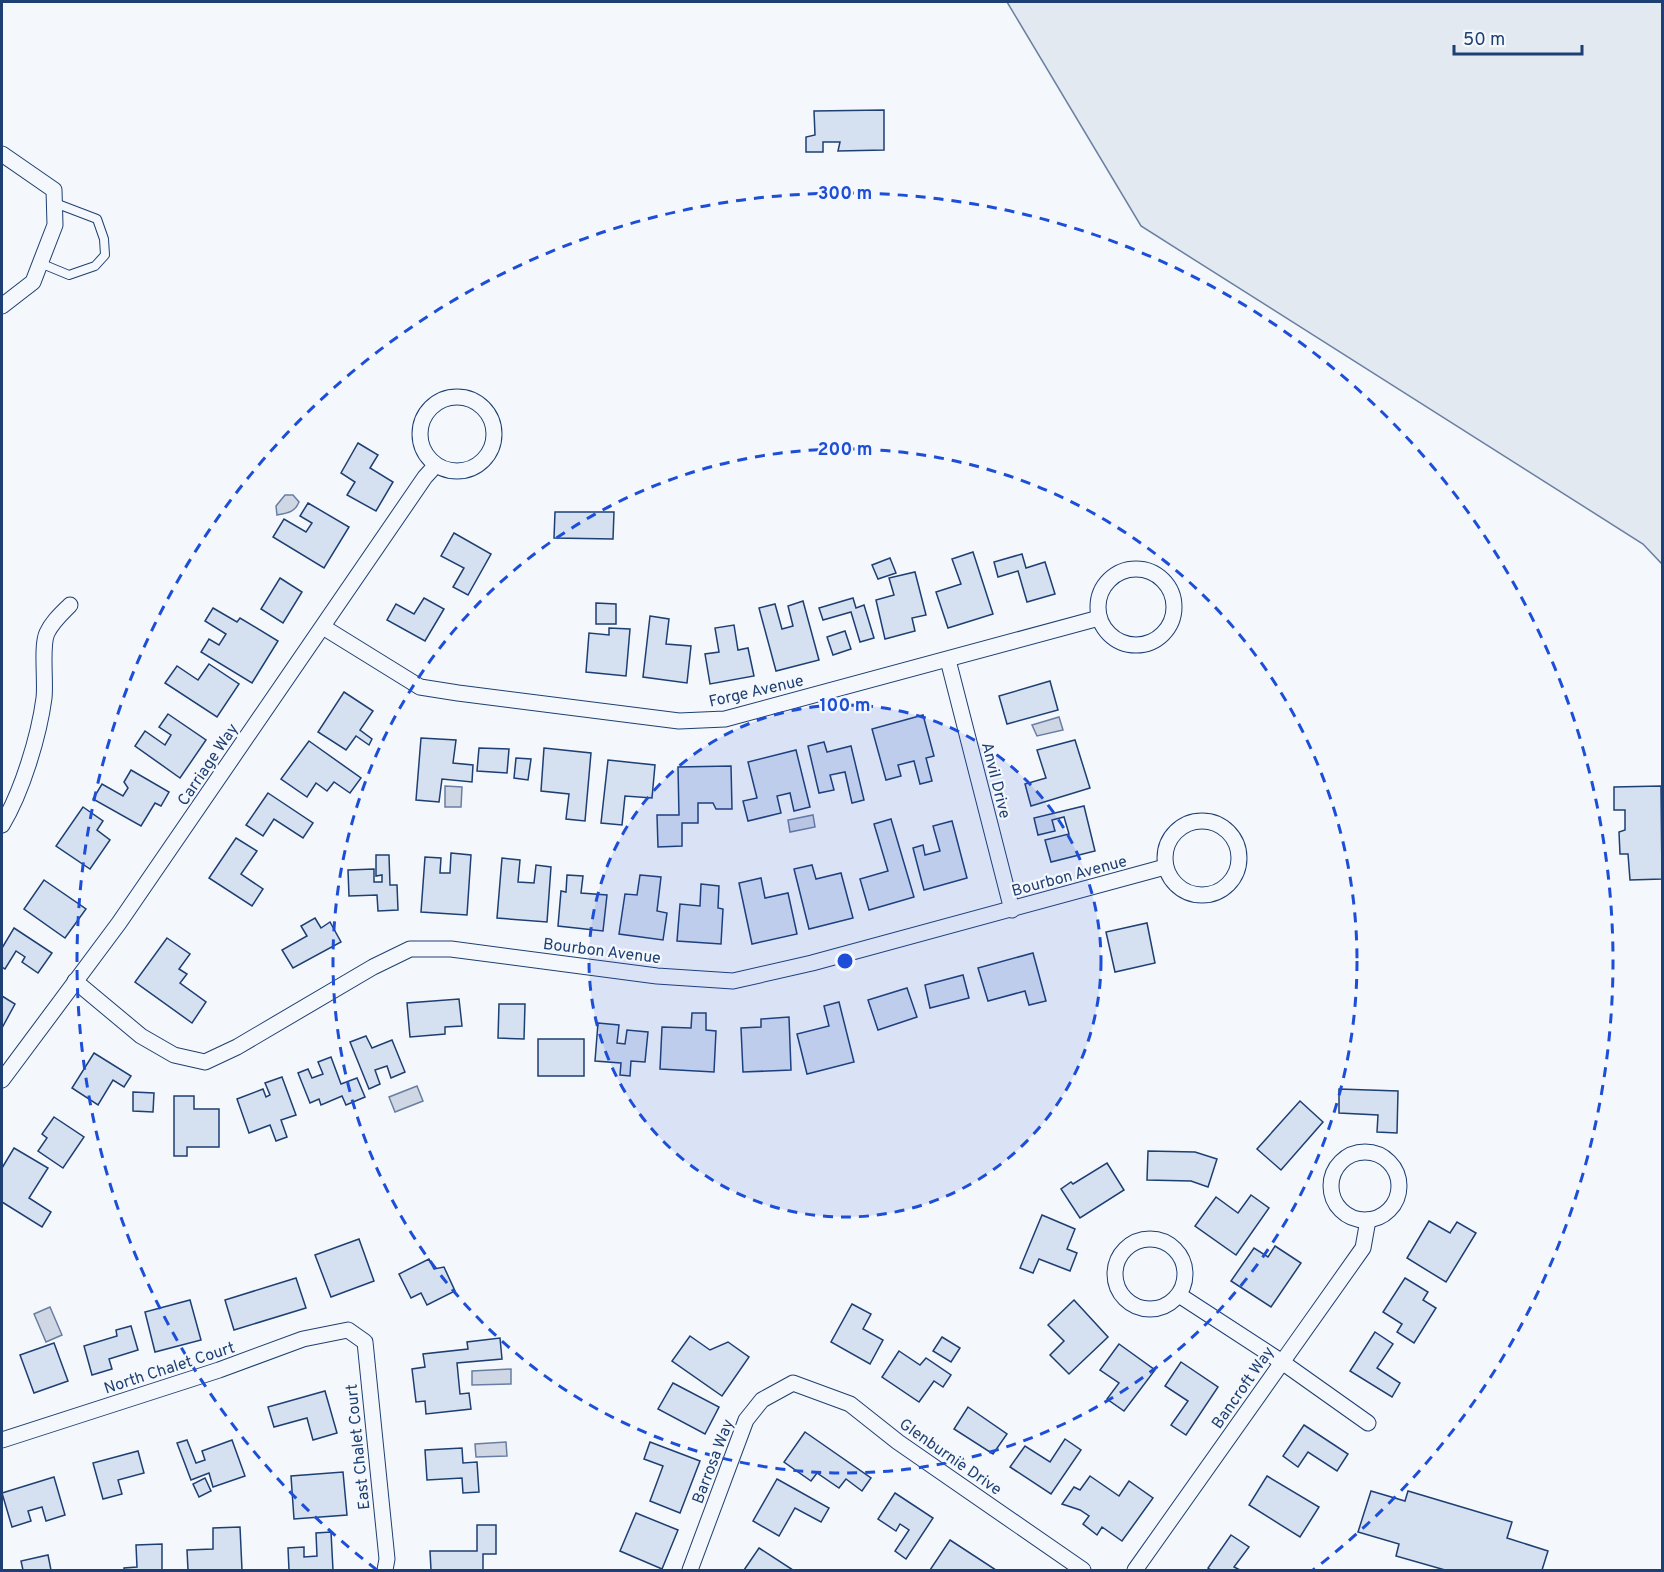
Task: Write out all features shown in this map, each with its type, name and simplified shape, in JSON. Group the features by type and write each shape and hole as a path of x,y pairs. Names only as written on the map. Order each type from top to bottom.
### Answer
{"street":[{"path":"2,154 55,197 55,225 33,282 2,306"},
{"path":"450,397 465,397 478,403 489,413 494,426 494,441 488,455 478,465 464,470 450,470 436,465 426,454 420,441 420,426 426,412 436,402 450,397"},
{"name":"Carriage Way","path":"2,1080 119,923 425,477 436,465"},
{"path":"1140,568 1155,573 1166,582 1173,595 1175,610 1170,625 1161,637 1148,644 1133,645 1118,641 1106,632 1099,618 1098,603 1102,589 1112,577 1125,570 1140,568"},
{"path":"2,825 31,755 44,698 45,636 54,621 70,605"},
{"name":"Forge Avenue","path":"322,627 420,687 679,722 725,719 1099,618"},
{"name":"Anvil Drive","path":"948,660 1012,910"},
{"path":"1207,821 1221,826 1233,838 1238,849 1239,863 1234,877 1224,888 1211,894 1197,895 1183,890 1172,880 1165,867 1165,853 1169,839 1179,828 1192,822 1207,821"},
{"name":"Bourbon Avenue","path":"75,981 141,1036 174,1055 205,1062 237,1047 373,966 410,949 451,949 657,976 733,981 812,963 1165,867"},
{"path":"1362,1152 1376,1153 1387,1160 1395,1170 1399,1183 1397,1196 1391,1208 1380,1216 1368,1220 1354,1218 1343,1212 1335,1201 1331,1188 1332,1175 1339,1164 1349,1155 1362,1152"},
{"name":"Bancroft Way","path":"1135,1570 1363,1248 1368,1220"},
{"path":"1145,1239 1159,1239 1171,1245 1181,1256 1185,1269 1185,1282 1179,1295 1168,1305 1155,1310 1142,1309 1129,1303 1119,1293 1115,1280 1115,1266 1121,1253 1131,1244 1145,1239"},
{"path":"1179,1295 1282,1362 1368,1423"},
{"name":"North Chalet Court","path":"2,1440 219,1370 303,1339 348,1330"},
{"name":"East Chalet Court","path":"348,1330 365,1342 387,1559 385,1570"},
{"name":"Barrosa Way","path":"690,1570 746,1420 762,1400 793,1383"},
{"name":"Glenburnie Drive","path":"793,1383 850,1404 898,1442 1083,1570"}],"lane":[{"path":"40,263 69,275 95,266 105,255 104,239 97,219 55,197"}],"shaded area":[{"path":"1007,2 1662,2 1662,564 1643,544 1141,226"},
{"path":"285,495 293,495 299,502 291,512 277,515 276,506"},
{"path":"1059,717 1063,730 1037,736 1032,725"},
{"path":"445,786 462,787 461,807 445,807"},
{"path":"813,815 815,827 790,832 788,820"},
{"path":"417,1086 423,1101 395,1112 389,1097"},
{"path":"50,1307 62,1335 46,1342 34,1314"},
{"path":"511,1369 511,1384 472,1385 472,1371"},
{"path":"506,1442 507,1456 476,1457 475,1444"}],"building":[{"path":"884,110 884,150 838,151 840,142 823,142 823,152 806,152 806,137 815,135 814,111"},
{"path":"358,443 378,455 370,468 393,482 376,511 347,495 355,482 341,473"},
{"path":"308,503 349,527 324,568 273,537 284,519 306,532 312,523 300,516"},
{"path":"555,512 614,512 613,539 554,538"},
{"path":"454,533 491,554 468,595 453,587 464,568 441,556"},
{"path":"973,552 993,614 948,628 936,592 961,584 952,559"},
{"path":"1022,554 1026,568 1045,562 1055,594 1027,602 1018,571 998,577 994,562"},
{"path":"890,558 896,573 878,579 872,565"},
{"path":"915,572 926,615 912,618 915,631 885,639 876,600 894,595 889,578"},
{"path":"280,578 302,592 283,623 261,609"},
{"path":"424,598 444,609 425,641 387,620 396,604 414,614"},
{"path":"853,598 856,608 864,605 874,638 860,642 851,612 823,620 819,608"},
{"path":"803,601 819,660 776,671 759,608 775,604 782,629 793,626 788,606"},
{"path":"596,603 616,604 616,624 596,624"},
{"path":"213,608 237,622 240,618 278,641 252,683 201,652 209,639 219,645 226,634 205,621"},
{"path":"650,616 669,619 666,644 691,646 687,683 643,677"},
{"path":"734,625 738,650 748,648 754,676 710,684 705,654 719,652 715,628"},
{"path":"609,628 630,629 626,676 586,672 589,633 609,635"},
{"path":"845,631 851,649 833,655 827,637"},
{"path":"209,664 239,684 217,717 165,683 177,666 198,680"},
{"path":"1050,681 1058,710 1007,724 999,696"},
{"path":"344,692 373,711 360,730 372,739 369,745 356,736 346,750 318,732"},
{"path":"168,714 206,740 180,778 135,746 145,731 165,745 171,735 159,727"},
{"path":"923,715 934,756 926,758 932,781 920,784 914,761 898,765 901,776 886,780 872,729"},
{"path":"421,738 456,740 453,763 473,765 472,782 442,779 439,802 416,800"},
{"path":"1075,740 1090,788 1031,806 1025,784 1046,778 1037,750"},
{"path":"309,741 361,778 350,793 334,782 327,791 316,783 307,797 281,779"},
{"path":"824,742 827,752 851,746 864,800 852,803 845,772 830,775 834,790 819,793 808,746"},
{"path":"479,748 509,749 507,773 477,771"},
{"path":"544,748 591,753 585,821 566,819 569,794 541,791"},
{"path":"796,750 810,807 794,811 790,793 777,796 781,813 748,821 743,801 757,798 748,762"},
{"path":"516,758 531,759 528,780 514,778"},
{"path":"608,760 655,765 652,798 625,796 622,825 601,823"},
{"path":"731,766 732,809 716,809 713,803 698,803 698,823 682,823 682,846 658,847 657,815 679,815 678,767"},
{"path":"131,770 169,792 161,806 155,803 141,826 93,799 102,784 123,796 128,788 124,782"},
{"path":"1661,786 1662,879 1630,880 1628,854 1620,854 1619,832 1625,830 1625,810 1614,810 1614,787"},
{"path":"268,793 313,823 303,838 274,819 263,836 246,825"},
{"path":"1084,806 1095,851 1051,862 1045,840 1069,834 1064,817 1052,820 1055,831 1038,835 1034,818"},
{"path":"83,807 103,821 97,830 110,840 90,869 56,846"},
{"path":"891,819 914,897 869,910 860,879 888,871 874,824"},
{"path":"952,821 967,878 924,890 913,848 923,845 925,855 940,851 933,826"},
{"path":"236,838 257,851 241,874 263,889 252,906 209,878"},
{"path":"451,853 471,855 467,915 421,912 425,857 441,858 440,873 450,873"},
{"path":"376,855 389,855 390,885 397,885 398,910 378,911 377,895 349,896 348,870 374,869 374,882 382,882 382,875 376,876"},
{"path":"502,858 520,860 518,882 534,883 536,865 551,867 547,922 497,918"},
{"path":"812,865 816,879 841,873 853,918 809,929 794,869"},
{"path":"567,875 583,876 581,893 607,895 603,931 558,926 561,891 566,892"},
{"path":"640,875 661,877 657,911 667,913 663,940 619,934 625,894 637,895"},
{"path":"761,878 765,898 788,893 797,934 752,944 739,883"},
{"path":"44,880 86,909 65,938 24,909"},
{"path":"701,884 719,886 718,908 723,909 721,944 677,941 680,904 700,906"},
{"path":"315,918 321,928 330,922 341,942 293,968 282,950 307,936 301,926"},
{"path":"1147,923 1155,963 1115,972 1106,932"},
{"path":"14,928 52,953 38,973 22,962 25,957 16,951 5,969 2,967 2,948"},
{"path":"167,938 190,954 179,969 187,974 180,983 206,1002 192,1023 135,982"},
{"path":"1033,953 1046,1001 1029,1005 1025,991 988,1001 978,968"},
{"path":"963,975 969,998 930,1008 925,985"},
{"path":"907,988 917,1017 878,1030 868,1000"},
{"path":"2,996 15,1004 2,1028"},
{"path":"459,999 462,1026 445,1027 445,1034 410,1037 407,1003"},
{"path":"839,1002 854,1062 807,1074 797,1034 829,1026 824,1006"},
{"path":"499,1004 525,1004 524,1039 498,1038"},
{"path":"692,1013 706,1013 706,1030 716,1031 714,1072 660,1069 662,1027 691,1028"},
{"path":"789,1017 791,1070 743,1072 741,1028 761,1027 761,1019"},
{"path":"598,1023 619,1025 617,1043 625,1044 627,1030 648,1032 645,1062 631,1061 630,1076 620,1075 621,1063 595,1061"},
{"path":"366,1036 372,1048 392,1040 405,1072 391,1078 387,1066 375,1070 380,1084 369,1089 350,1042"},
{"path":"538,1039 584,1039 584,1076 538,1076"},
{"path":"94,1053 131,1076 124,1087 113,1080 98,1105 72,1088"},
{"path":"331,1057 341,1084 357,1078 365,1097 346,1105 342,1096 321,1105 319,1099 310,1103 298,1073 308,1069 312,1078 323,1074 318,1062"},
{"path":"282,1077 296,1115 281,1120 287,1137 276,1141 270,1125 249,1133 237,1099 263,1089 266,1097 270,1095 265,1083"},
{"path":"1339,1089 1398,1091 1397,1133 1377,1132 1378,1115 1339,1113"},
{"path":"133,1092 154,1093 153,1112 133,1111"},
{"path":"174,1096 194,1096 194,1109 219,1109 219,1147 187,1147 187,1156 174,1156"},
{"path":"1300,1101 1323,1122 1281,1170 1257,1149"},
{"path":"54,1117 84,1137 63,1168 38,1151 47,1138 42,1134"},
{"path":"14,1148 48,1168 29,1198 51,1212 42,1227 2,1202 2,1168"},
{"path":"1148,1151 1195,1152 1217,1159 1208,1187 1191,1181 1147,1180"},
{"path":"1107,1163 1124,1190 1080,1218 1061,1189"},
{"path":"1251,1195 1269,1208 1236,1255 1195,1226 1216,1197 1238,1213"},
{"path":"1042,1215 1075,1229 1067,1249 1077,1253 1070,1271 1039,1259 1033,1273 1020,1268"},
{"path":"1429,1221 1450,1233 1457,1222 1476,1233 1446,1282 1407,1258"},
{"path":"359,1239 374,1281 331,1297 315,1255"},
{"path":"1275,1246 1301,1263 1271,1307 1231,1281 1254,1248 1268,1257"},
{"path":"429,1259 434,1269 444,1267 455,1291 427,1305 421,1293 411,1298 399,1274"},
{"path":"296,1278 306,1308 234,1330 225,1300"},
{"path":"1405,1278 1428,1292 1423,1300 1436,1308 1414,1343 1397,1332 1402,1324 1383,1312"},
{"path":"190,1300 201,1340 155,1352 145,1312"},
{"path":"1074,1300 1108,1337 1069,1374 1050,1355 1064,1341 1048,1325"},
{"path":"852,1304 871,1314 863,1329 883,1340 870,1364 831,1342"},
{"path":"131,1326 138,1350 109,1359 112,1369 92,1375 84,1346 117,1336 116,1330"},
{"path":"1375,1332 1393,1344 1377,1368 1400,1383 1392,1397 1350,1371"},
{"path":"690,1336 710,1350 728,1342 749,1357 722,1396 672,1361"},
{"path":"942,1337 960,1348 951,1362 933,1351"},
{"path":"500,1338 502,1359 457,1363 460,1394 469,1393 471,1409 426,1414 425,1401 416,1402 412,1369 425,1367 423,1354 468,1349 467,1342"},
{"path":"54,1343 68,1381 34,1393 20,1355"},
{"path":"1119,1344 1155,1370 1124,1411 1107,1399 1119,1383 1100,1370"},
{"path":"899,1351 920,1365 926,1358 951,1375 943,1387 934,1381 919,1402 882,1377"},
{"path":"1181,1362 1218,1387 1186,1435 1171,1425 1188,1401 1165,1386"},
{"path":"673,1383 719,1407 705,1434 658,1409"},
{"path":"325,1391 337,1433 313,1440 307,1418 274,1427 268,1407"},
{"path":"968,1407 1007,1434 993,1454 954,1429"},
{"path":"1304,1425 1348,1454 1337,1471 1308,1452 1298,1467 1283,1456"},
{"path":"805,1432 871,1478 862,1491 846,1479 839,1488 817,1473 811,1481 784,1462"},
{"path":"1065,1439 1081,1450 1051,1494 1010,1467 1025,1446 1050,1462"},
{"path":"187,1440 196,1463 205,1460 202,1451 232,1440 245,1476 213,1487 209,1473 191,1480 177,1443"},
{"path":"650,1442 700,1461 680,1513 650,1501 663,1466 644,1459"},
{"path":"462,1448 463,1463 477,1462 479,1492 463,1493 462,1478 427,1480 425,1450"},
{"path":"138,1451 144,1473 118,1480 122,1494 103,1499 93,1463"},
{"path":"343,1472 347,1515 294,1519 291,1476"},
{"path":"1090,1476 1119,1496 1129,1481 1153,1498 1122,1541 1102,1527 1097,1535 1083,1524 1089,1516 1080,1510 1062,1504 1074,1487 1080,1490"},
{"path":"1267,1476 1319,1507 1300,1537 1249,1505"},
{"path":"54,1477 65,1515 46,1521 42,1507 28,1511 31,1521 12,1527 2,1493"},
{"path":"205,1478 211,1491 199,1497 193,1484"},
{"path":"777,1479 829,1508 821,1522 795,1508 779,1536 753,1521"},
{"path":"1371,1491 1405,1501 1408,1491 1512,1522 1507,1538 1548,1551 1542,1570 1445,1570 1396,1556 1399,1544 1358,1532"},
{"path":"895,1493 933,1518 906,1559 895,1551 909,1530 900,1524 896,1531 878,1519"},
{"path":"636,1513 678,1530 662,1569 620,1551"},
{"path":"477,1525 496,1525 496,1554 483,1554 483,1570 431,1570 430,1551 477,1551"},
{"path":"240,1527 242,1570 188,1570 187,1550 213,1549 213,1528"},
{"path":"331,1532 333,1570 289,1570 288,1548 304,1547 304,1557 317,1556 316,1533"},
{"path":"1231,1535 1249,1547 1234,1567 1240,1570 1211,1570 1208,1568"},
{"path":"950,1540 996,1570 930,1570"},
{"path":"162,1544 162,1570 124,1570 124,1568 137,1567 136,1545"},
{"path":"759,1548 793,1570 744,1570"},
{"path":"48,1555 51,1570 23,1570 21,1561"}]}
